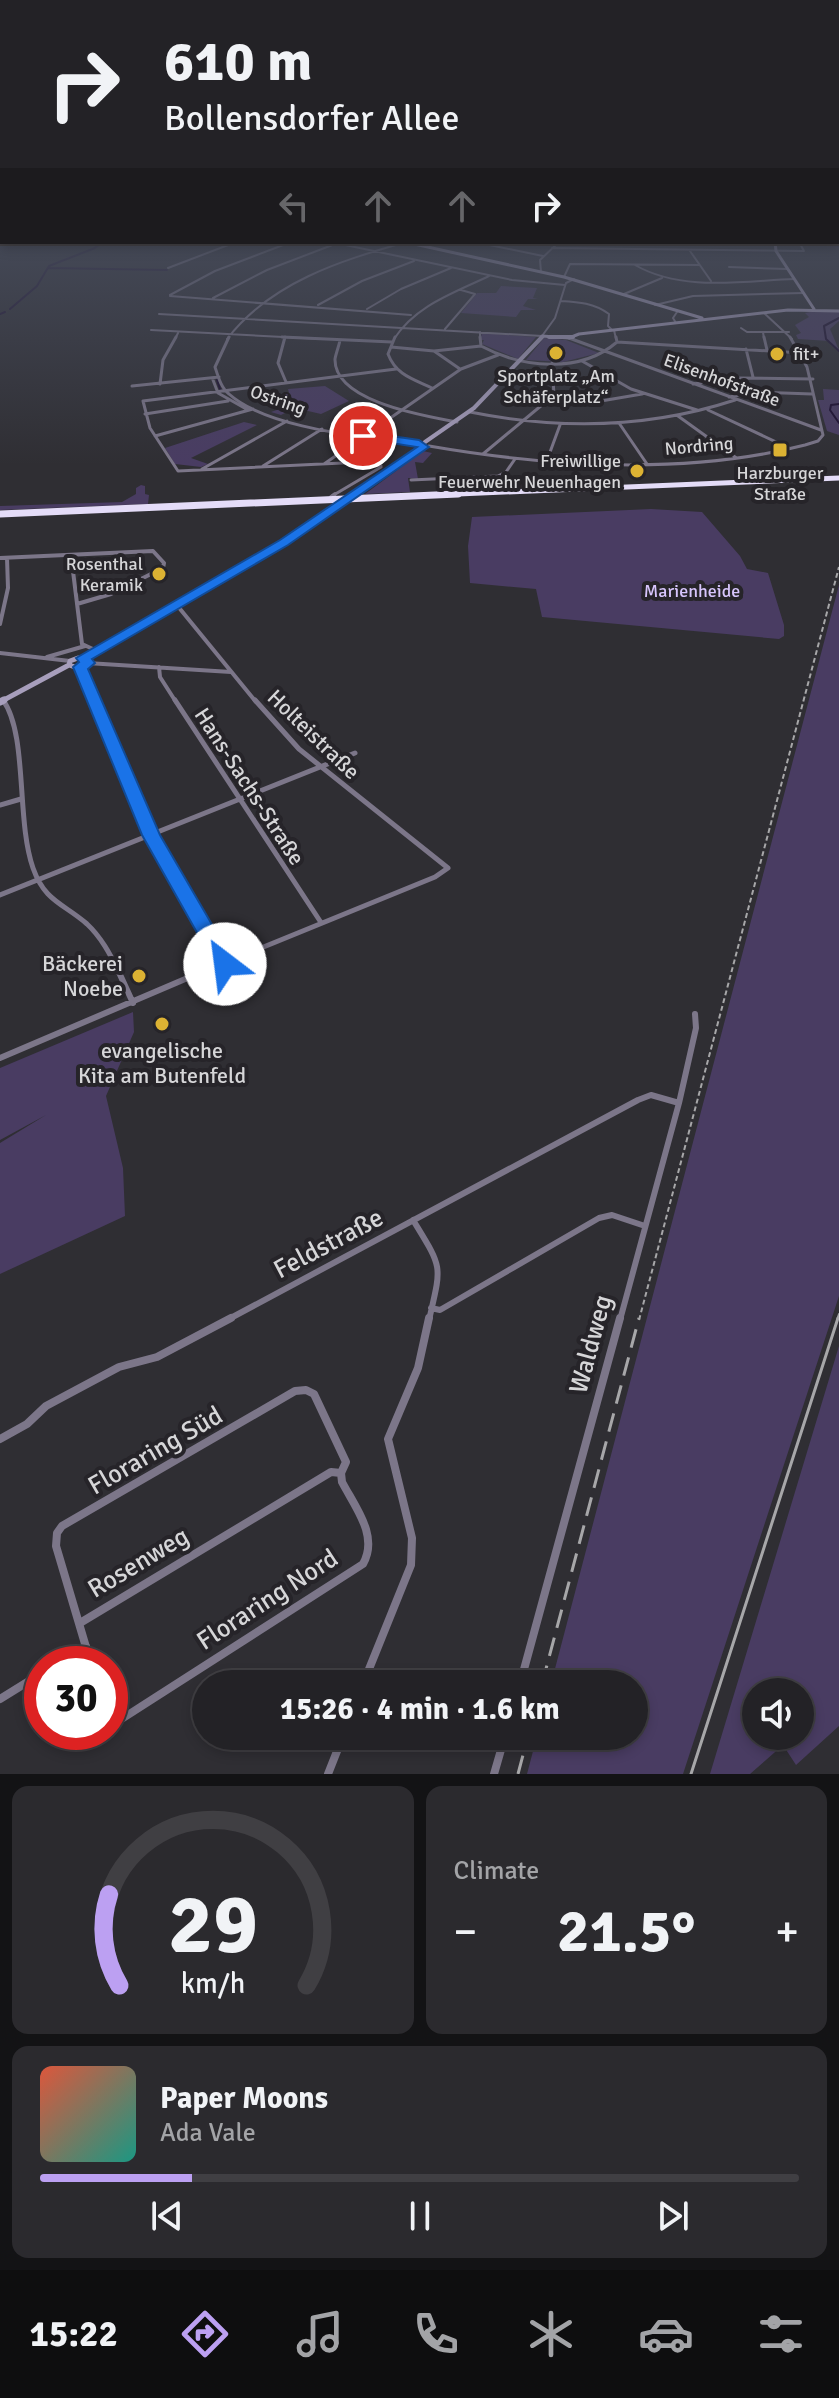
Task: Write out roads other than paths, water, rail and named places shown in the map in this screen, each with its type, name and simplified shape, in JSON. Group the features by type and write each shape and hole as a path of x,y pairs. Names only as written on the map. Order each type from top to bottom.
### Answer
{"highway":[{"path":"0,516 839,480"}],"street":[{"path":"212,299 411,315"},
{"path":"132,386 219,377 215,369 216,361 230,334 243,318 270,299"},
{"path":"317,306 330,299"},
{"path":"366,310 385,299"},
{"path":"432,388 396,369 389,358 390,347 400,327 411,315 443,299"},
{"path":"444,330 471,299"},
{"path":"637,299 703,320"},
{"path":"655,305 681,299"},
{"path":"807,299 814,309"},
{"path":"81,667 95,650 284,542 457,422 542,336 553,321 561,301 602,308 608,313 608,326 617,342"},
{"path":"159,314 569,338 577,334 764,313 814,309 839,311"},
{"path":"676,323 673,318 677,312"},
{"path":"764,313 789,332 802,353 813,379 812,394 822,432"},
{"path":"741,328 789,332"},
{"path":"151,330 392,342"},
{"path":"160,384 163,360 179,332"},
{"path":"480,332 481,346"},
{"path":"763,332 768,351"},
{"path":"285,337 278,363 286,382"},
{"name":"Elisenhofstraße","path":"569,338 822,432"},
{"path":"340,340 334,357 341,376 363,395 402,409 457,422"},
{"path":"390,347 434,351 481,346 498,355 552,363 581,360 604,352 617,342 802,353"},
{"path":"746,349 753,377"},
{"path":"434,351 461,369"},
{"path":"324,464 461,369 498,355"},
{"path":"581,360 613,381 701,411"},
{"path":"483,454 548,401 555,391 552,363"},
{"path":"316,497 338,495 381,466 365,462 177,470 155,436 145,414 145,400 396,369"},
{"name":"Ostring","path":"219,377 230,397 288,421 423,445"},
{"path":"692,385 753,377 813,379"},
{"name":"Ostring","path":"213,380 217,391 228,401 249,410"},
{"path":"728,397 756,392 812,394"},
{"path":"548,401 596,402 644,394"},
{"path":"470,412 521,423 560,425 677,416 735,400"},
{"path":"145,414 228,401"},
{"path":"155,436 254,408"},
{"path":"707,410 789,448"},
{"path":"677,416 735,457"},
{"path":"202,470 288,421"},
{"path":"619,422 647,464"},
{"path":"546,463 560,425"},
{"path":"263,467 323,428"},
{"name":"Nordring","path":"423,445 546,463 647,464 735,457 789,448 818,441 822,432"},
{"path":"411,480 495,477 505,473 515,459"},
{"path":"0,558 158,552 164,566 94,600 77,604"},
{"path":"71,555 85,646"},
{"path":"0,624 8,588 7,558"},
{"name":"Holteistraße","path":"176,604 271,720 320,767 448,868 435,877 320,922"},
{"path":"46,657 85,646 95,650"},
{"path":"0,653 46,657 81,667"},
{"path":"133,1003 100,938 81,919 48,897 38,880 22,832 17,751 9,706 2,701 85,660 231,672"},
{"path":"81,667 151,835 225,964"},
{"name":"Hans-Sachs-Straße","path":"159,667 160,677 320,922"},
{"path":"0,895 355,753"},
{"path":"0,805 21,799"},
{"path":"0,1058 320,922"},
{"name":"Waldweg","path":"524,1670 679,1103 696,1028 695,1014"},
{"name":"Feldstraße","path":"0,1439 27,1424 46,1406 107,1373 157,1357 647,1095 679,1103"},
{"path":"431,1308 440,1310 599,1218 612,1215 645,1226"},
{"path":"369,1670 411,1565 412,1538 388,1439 418,1368 439,1282 438,1263 413,1220"},
{"name":"Floraring Süd","path":"86,1646 56,1546 57,1533 62,1526 295,1391 306,1390 314,1394 346,1462 341,1473"},
{"name":"Rosenweg","path":"80,1623 331,1472 341,1473"},
{"name":"Floraring Nord","path":"128,1715 363,1564 370,1555 371,1542 342,1482 341,1473"},
{"path":"0,1699 24,1684"},
{"path":"328,1774 337,1750"},
{"path":"494,1774 501,1750"}],"waterway":[{"path":"10,309 22,299"},
{"path":"0,314 5,312"},
{"path":"839,318 824,326 826,339 839,351"},
{"path":"217,380 220,389"},
{"path":"839,404 831,405 830,410 839,423"}],"tram line":[{"path":"837,1320 839,1314"},
{"path":"691,1774 838,1318"}],"railway":[{"path":"639,1320 839,567"},
{"path":"546,1670 639,1318"},
{"path":"518,1774 524,1750"}],"place":[{"name":"Sportplatz „Am Schäferplatz“","path":"556,353"},
{"name":"fit+","path":"777,354"},
{"name":"Harzburger Straße","path":"780,450"},
{"name":"Freiwillige Feuerwehr Neuenhagen","path":"637,471"},
{"name":"Rosenthal Keramik","path":"159,574"},
{"name":"Bäckerei Noebe","path":"139,976"},
{"name":"evangelische Kita am Butenfeld","path":"162,1024"}],"park label":[{"name":"Marienheide","path":"692,591"}]}
